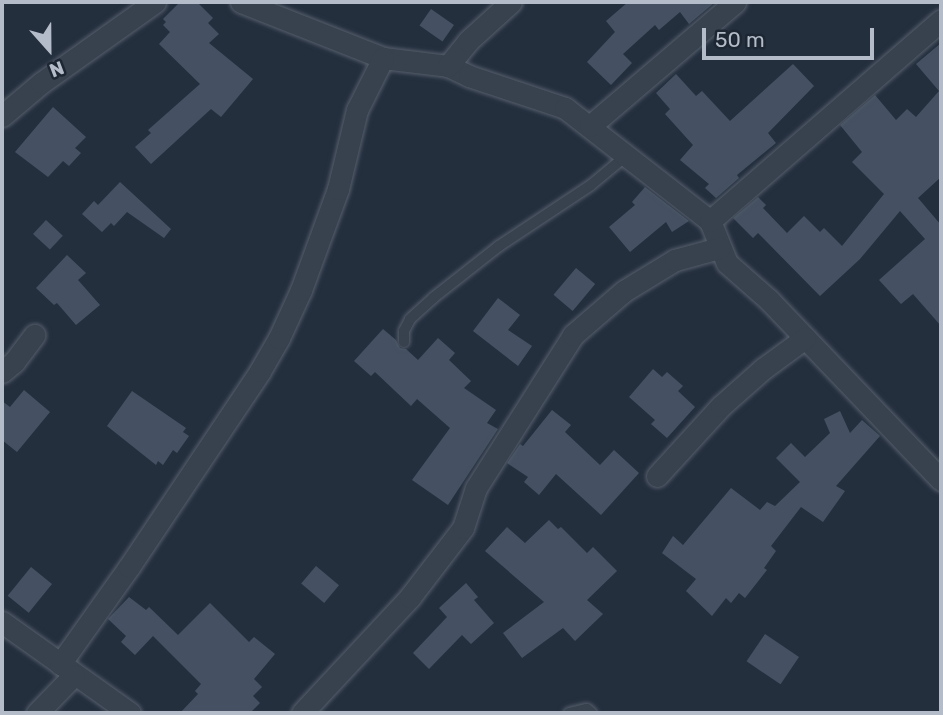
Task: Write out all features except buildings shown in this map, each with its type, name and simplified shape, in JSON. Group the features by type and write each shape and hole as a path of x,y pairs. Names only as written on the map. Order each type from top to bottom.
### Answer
{"street":[{"path":"2,116 41,83 155,2"},
{"path":"241,2 383,58 448,66 565,108 710,221 727,263 805,338 941,480"},
{"path":"448,66 468,41 511,2"},
{"path":"590,126 735,2"},
{"path":"710,221 941,20"},
{"path":"37,713 279,338 301,290 338,189 357,110 383,58"},
{"path":"302,713 410,597 463,527 476,488 573,335 624,292 675,260 719,248"},
{"path":"2,372 14,362 34,335"},
{"path":"657,476 721,406 805,338"},
{"path":"2,622 130,713"}],"lane":[{"path":"404,342 404,331 410,319 433,298 499,246 591,185 627,155"},
{"path":"569,713 587,709 592,713"}]}
